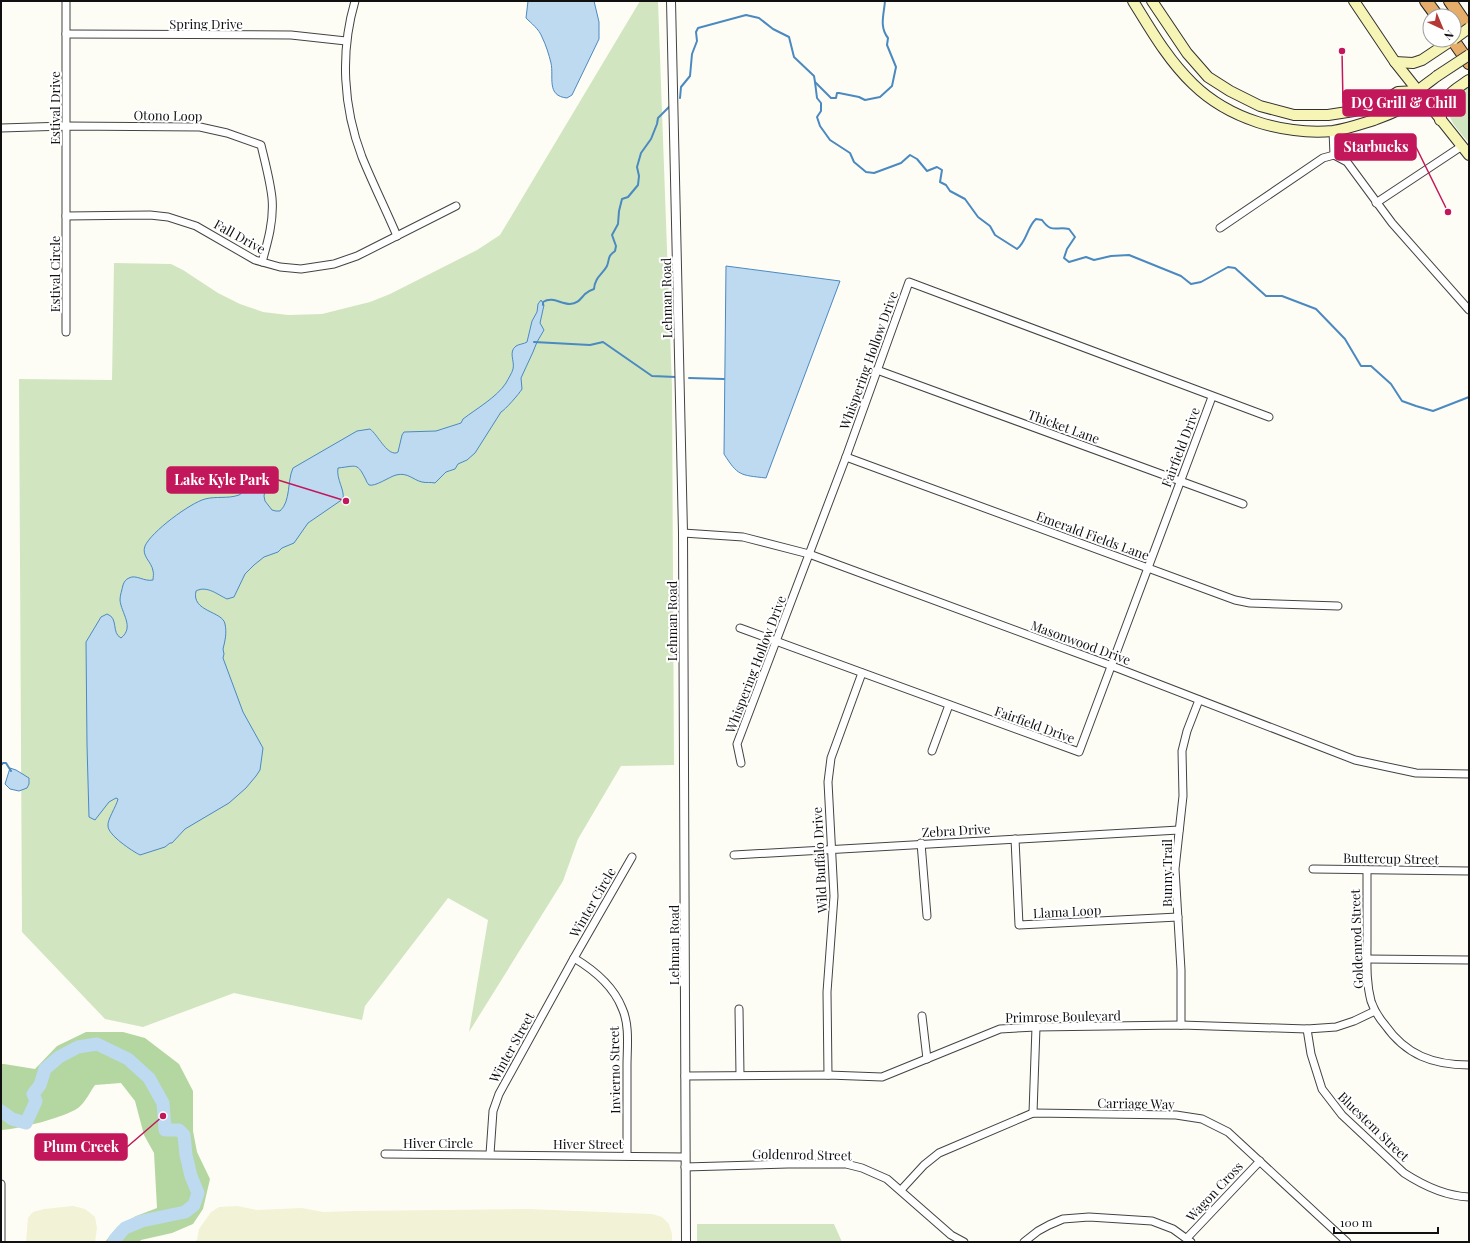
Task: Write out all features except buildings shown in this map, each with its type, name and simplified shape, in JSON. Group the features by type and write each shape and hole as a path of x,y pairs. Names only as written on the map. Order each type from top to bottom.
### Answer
{"highway":[{"path":"1450,1 1469,29"},
{"path":"1459,48 1469,63"}],"main road":[{"path":"1133,1 1158,41 1177,67 1195,85 1218,102 1243,116 1265,124 1294,130 1333,131 1355,126 1385,116 1408,105 1417,92 1469,55"},
{"path":"1152,1 1187,53 1208,77 1230,91 1260,106 1294,115 1328,115 1354,111 1378,104 1398,92 1417,92"},
{"path":"1354,1 1417,92 1469,155"},
{"path":"1395,62 1413,63 1425,59 1441,48"},
{"path":"1440,120 1444,102 1450,93 1469,80"}],"street":[{"name":"Estival Drive","path":"66,1 66,216"},
{"path":"355,1 346,41 347,93 352,124 363,158 397,236"},
{"name":"Lehman Road","path":"671,1 683,533 686,1242"},
{"name":"Spring Drive","path":"66,34 291,35 346,41"},
{"name":"Otono Loop","path":"1,128 66,126 200,127 227,133 261,145 272,197 271,227 262,262"},
{"path":"1333,131 1334,155"},
{"path":"1376,203 1462,146"},
{"path":"1220,228 1323,158 1334,155 1347,162 1392,223 1469,310"},
{"name":"Fall Drive","path":"66,216 150,215 173,218 196,226 239,252 262,262 301,269 334,264 357,256 456,206"},
{"name":"Estival Circle","path":"66,216 66,332"},
{"name":"Whispering Hollow Drive","path":"741,763 738,744 878,370 909,282 1212,397 1269,417"},
{"name":"Thicket Lane","path":"878,370 1243,504"},
{"name":"Fairfield Drive","path":"740,628 949,706 1079,752 1149,569 1212,397"},
{"name":"Emerald Fields Lane","path":"846,456 1235,600 1250,603 1338,606"},
{"name":"Masonwood Drive","path":"683,533 743,537 809,554 1112,666 1355,760 1416,773 1469,774"},
{"name":"Wild Buffalo Drive","path":"828,1075 827,992 834,896 828,782 831,758 862,673"},
{"name":"Bunny Trail","path":"1181,1026 1181,970 1175,869 1183,796 1182,751 1187,731 1199,700"},
{"path":"932,751 949,706"},
{"name":"Zebra Drive","path":"734,855 1179,830"},
{"name":"Llama Loop","path":"1016,839 1020,925 1178,917"},
{"path":"921,844 928,916"},
{"name":"Winter Circle","path":"574,958 632,857"},
{"name":"Buttercup Street","path":"1314,869 1469,871"},
{"name":"Goldenrod Street","path":"1367,870 1368,988 1371,1002 1375,1011 1398,1041 1422,1057 1453,1065 1469,1065"},
{"name":"Winter Street","path":"490,1154 493,1111 499,1094 574,958"},
{"name":"Invierno Street","path":"574,958 590,968 604,980 623,1009 627,1035 627,1155"},
{"path":"1367,959 1469,960"},
{"path":"739,1009 740,1075"},
{"name":"Primrose Boulevard","path":"685,1076 828,1075 882,1077 1000,1029 1036,1027 1181,1026 1307,1029 1336,1027 1354,1021 1375,1011"},
{"path":"922,1016 926,1059"},
{"path":"1033,1113 1036,1027"},
{"name":"Bluestem Street","path":"1307,1029 1310,1054 1322,1089 1342,1115 1404,1172 1416,1180 1430,1188 1449,1195 1469,1197"},
{"name":"Carriage Way","path":"901,1190 924,1165 939,1153 1033,1113 1176,1115 1202,1119 1228,1132 1347,1242"},
{"name":"Hiver Circle","path":"385,1154 490,1154"},
{"name":"Hiver Street","path":"490,1154 685,1157"},
{"name":"Wagon Cross","path":"1189,1240 1260,1161"},
{"name":"Goldenrod Street","path":"685,1167 846,1164 862,1168 888,1179 951,1236 964,1242"},
{"path":"1,1184 1,1242"},
{"path":"1024,1242 1038,1231 1063,1219 1089,1217 1152,1221 1173,1229 1189,1240"}],"green space":[{"path":"640,1 658,1 672,387 674,765 621,766 578,839 563,881 469,1032 488,920 448,898 365,1006 362,1020 234,993 143,1027 105,1019 22,932 19,379 112,380 114,263 171,264 218,293 240,304 263,312 288,315 322,314 370,302 390,294 477,250 500,235"},
{"path":"1469,87 1469,143 1453,123 1448,111 1451,100 1459,92"},
{"path":"86,1032 123,1032 145,1038 179,1064 193,1091 193,1131 197,1152 210,1179 203,1209 193,1224 172,1233 141,1240 139,1242 105,1242 117,1227 136,1216 157,1208 154,1153 144,1135 135,1101 121,1083 95,1085 81,1106 62,1116 29,1125 1,1130 1,1064 35,1069 57,1046"},
{"path":"73,1206 85,1209 95,1217 97,1228 95,1242 26,1242 28,1218 33,1212 44,1209"},
{"path":"237,1206 257,1210 302,1208 323,1212 527,1209 652,1214 662,1217 669,1224 672,1234 672,1242 194,1242 197,1240 199,1229 211,1212 219,1207"},
{"path":"697,1224 834,1224 842,1242 697,1242"}],"water":[{"path":"528,1 594,1 599,22 599,39 572,95 567,98 556,94 554,90 552,85 552,68 545,43 539,31 526,18"},
{"path":"726,266 840,281 766,478 740,473 733,467 724,454"},
{"path":"541,300 544,305 540,323 544,330 521,378 522,389 512,402 501,412 475,453 467,460 458,464 455,469 446,472 435,483 422,482 407,475 400,474 375,485 369,485 363,474 356,466 338,468 338,476 343,492 343,499 308,523 294,543 282,548 278,552 264,557 254,565 245,574 234,597 227,599 212,591 204,589 196,591 198,603 202,607 219,616 225,624 226,634 223,658 243,712 263,748 260,770 246,788 229,803 185,829 172,843 165,847 140,855 121,842 109,830 108,823 118,799 116,798 109,802 95,820 89,817 86,642 101,617 107,614 113,619 118,636 121,638 125,634 127,625 120,600 123,585 127,579 132,577 153,580 152,568 144,553 144,550 145,546 155,533 181,512 198,502 209,498 239,495 244,489 247,479 255,476 264,477 267,480 264,496 265,501 272,510 280,511 286,502 293,468 357,431 370,429 389,451 396,453 398,452 404,432 436,431 461,423 463,419 497,393 506,383 513,369 512,351 516,346 527,342 532,321"},
{"path":"10,768 29,778 27,788 19,791 10,789 5,784"}],"waterway":[{"path":"680,98 681,87 690,76 692,54 697,41 696,32 698,28 746,15 759,18 773,29 789,37 794,57 814,76 815,82 831,98 836,98 837,93 859,97 865,100 880,97 892,86 896,67 887,45 888,38 885,34 883,25 885,1"},
{"path":"815,82 817,98 821,103 821,111 817,117 820,126 830,140 850,153 854,162 866,172 874,173 901,163 910,155 917,159 927,171 937,167 942,170 940,182 946,185 950,191 965,199 978,217 990,226 995,235 1017,249 1023,242 1036,219 1042,220 1045,224 1054,229 1069,229 1075,237 1067,249 1064,258 1069,262 1086,257 1094,260 1111,256 1129,255 1181,276 1191,284 1201,282 1228,267 1235,268 1266,296 1282,296 1316,309 1345,339 1361,366 1371,366 1391,384 1402,401 1433,411 1469,397"},
{"path":"543,305 543,302 547,300 566,304 575,303 594,289 597,279 607,266 610,256 615,251 616,246 612,235 618,224 622,199 628,197 638,185 639,176 637,167 641,153 651,139 658,118 670,106"},
{"path":"534,342 590,345 603,342 652,376 676,377"},
{"path":"689,378 724,379"},
{"path":"1,765 6,763 11,771"},
{"path":"1,1111 12,1119 26,1123 36,1101 33,1094 40,1085 45,1069 59,1057 78,1047 97,1044 128,1059 149,1078 163,1103 165,1130 179,1130 184,1135 186,1155 191,1176 198,1193 194,1205 185,1212 142,1221 125,1228 114,1242"}],"place":[{"name":"DQ Grill & Chill","path":"1342,51"},
{"name":"Starbucks","path":"1448,212"},
{"name":"Lake Kyle Park","path":"346,501"},
{"name":"Plum Creek","path":"163,1116"}]}
